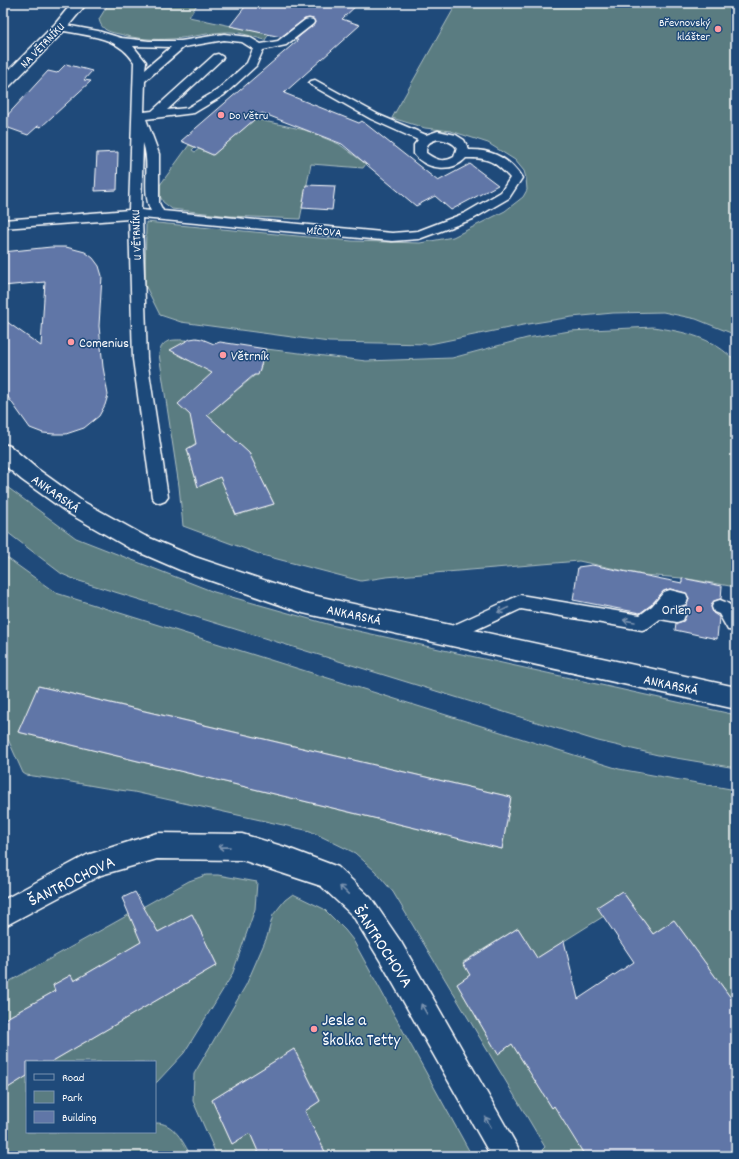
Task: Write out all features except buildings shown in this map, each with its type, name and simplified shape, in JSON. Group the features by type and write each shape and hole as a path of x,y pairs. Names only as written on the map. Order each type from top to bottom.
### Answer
{"street":[{"name":"NA VĚTRNÍKU","path":"3,85 60,27 80,3"},
{"name":"ANKARSKÁ","path":"3,452 29,474 75,507 147,547 188,564 303,603 736,698"},
{"name":"ŠANTROCHOVA","path":"3,914 103,861 157,846 242,847 285,860 329,876 362,907 391,952 507,1156"}],"lane":[{"path":"120,41 149,44 181,44 224,37 245,39 258,48 282,43 309,22"},
{"name":"U VĚTRNÍKU","path":"60,27 91,33 120,41 132,50 140,62 135,214 140,359 160,497"},
{"path":"140,78 181,44"},
{"path":"159,215 153,202 153,154 139,116 190,111 220,93 252,64 258,48"},
{"path":"156,114 218,57"},
{"path":"315,83 375,117 425,139"},
{"path":"438,135 450,136 460,142 464,147 464,154 458,160 447,164 434,163 420,154 420,145 425,139 438,135"},
{"name":"MÍČOVA","path":"3,224 135,214 392,237 420,235 469,216 505,195 516,178 502,162 482,152 464,154"},
{"path":"449,635 520,602 642,623 658,611 678,607"}],"green space":[{"path":"109,3 198,3 189,17 269,34 265,40 234,32 171,39 132,37 109,31 102,26 99,19"},
{"path":"457,3 736,3 736,335 696,319 663,312 613,313 572,317 528,324 430,344 329,342 181,322 160,315 145,285 146,222 352,241 420,243 453,237 505,211 523,197 527,190 524,171 515,160 488,143 451,131 425,128 392,118"},
{"path":"255,119 305,130 339,144 366,164 363,168 311,164 300,219 230,216 172,209 163,202 160,196 160,185 189,145 195,147 192,150 195,152 199,149 213,155"},
{"path":"653,327 676,331 708,341 736,362 736,587 682,578 643,575 579,561 386,577 361,581 262,555 183,526 179,486 159,354 163,345 169,341 187,340 183,344 182,356 187,360 223,364 178,404 195,419 191,422 193,430 202,439 187,449 198,487 220,477 237,515 274,504 253,462 228,471 251,455 207,415 259,372 266,349 366,361 452,358 527,338 570,331"},
{"path":"3,484 76,538 214,592 331,625 736,715 736,768 658,755 598,741 76,580 62,574 3,529"},
{"path":"3,555 56,593 619,769 736,790 736,1005 674,920 653,934 622,891 598,907 604,916 537,958 518,928 463,962 470,975 457,984 498,1054 512,1044 552,1108 608,1069 585,1156 545,1156 542,1150 545,1147 393,892 375,871 355,853 310,831 134,792 26,775 23,773 3,728","holes":["39,686 511,797 502,849 18,732"]},
{"path":"206,875 218,875 257,882 255,909 232,975 184,1053 157,1082 156,1061 53,1061 217,965 192,914 158,932 155,927 139,936 141,942 74,981 71,975 53,985 55,991 3,1020 3,985 189,881"},
{"name":"Jesle a školka Tetty","path":"293,894 324,909 353,940 472,1156 327,1156 305,1111 320,1101 294,1049 212,1100 232,1144 250,1133 260,1156 217,1156 193,1101 194,1074 246,985 267,937 273,915 285,900"},
{"path":"26,1077 26,1133 156,1133 156,1123 168,1126 173,1129 191,1156 3,1156 3,1091"}],"place":[{"name":"Břevnovský klášter","path":"718,29"},
{"name":"Do Větru","path":"221,115"},
{"name":"Comenius","path":"71,342"},
{"name":"Větrník","path":"223,355"},
{"name":"Orlen","path":"699,609"},
{"name":"Jesle a školka Tetty","path":"314,1029"}]}
